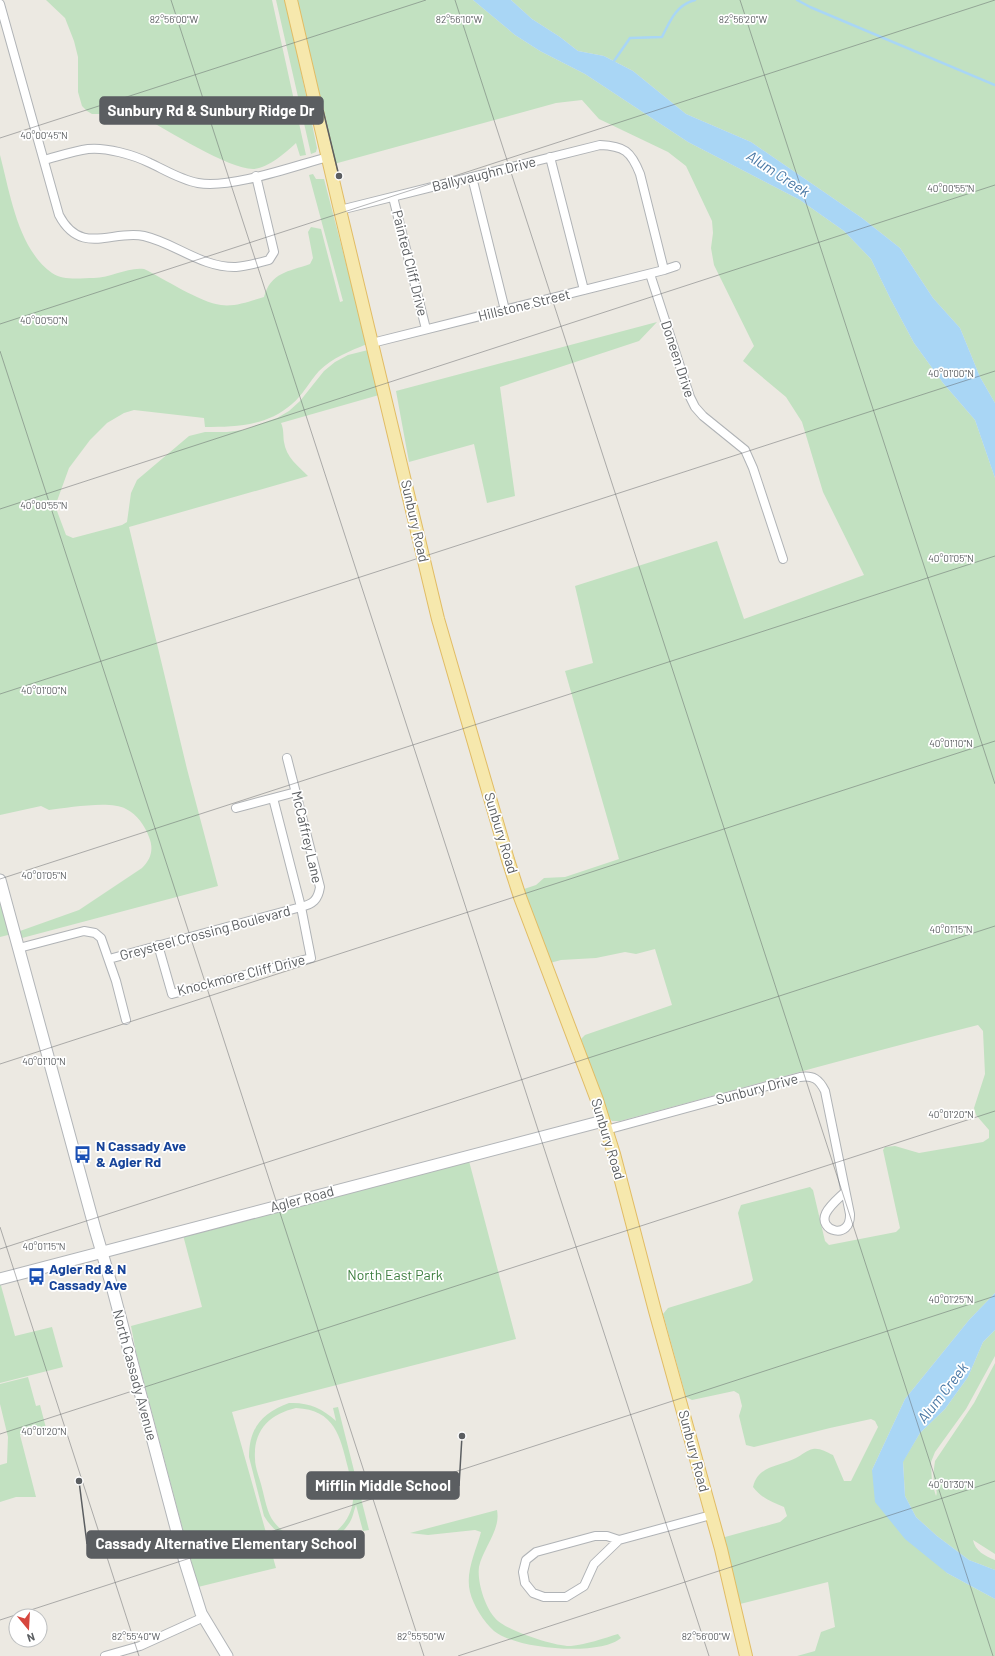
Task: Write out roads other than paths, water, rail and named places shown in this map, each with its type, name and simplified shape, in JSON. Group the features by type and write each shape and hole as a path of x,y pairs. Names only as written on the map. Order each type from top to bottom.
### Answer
{"main road":[{"name":"Sunbury Road","path":"291,0 438,618 505,850 522,901 605,1125 614,1154 642,1263 712,1515 746,1656"},
{"name":"North Cassady Avenue","path":"0,880 113,1290 185,1562 201,1613 226,1656"},
{"name":"Agler Road","path":"0,1279 605,1125"}],"street":[{"path":"0,4 59,215 62,222 76,234 97,240 141,235 161,240 202,260 226,266 246,265 269,260 274,252 256,176"},
{"name":"Ballyvaughn Drive","path":"340,210 600,145 615,146 627,152 635,161 640,174 664,270"},
{"path":"44,160 89,149 101,150 135,157 196,183 219,184 328,157"},
{"path":"550,157 584,290"},
{"path":"472,177 505,310"},
{"name":"Painted Cliff Drive","path":"393,197 426,329"},
{"name":"Hillstone Street","path":"372,343 650,274 676,266"},
{"name":"Doneen Drive","path":"650,274 690,397 695,407 699,411 745,450 753,468 782,560"},
{"name":"McCaffrey Lane","path":"287,758 320,887 319,895 314,902 301,907"},
{"path":"236,808 296,792"},
{"path":"273,798 301,907"},
{"name":"Greysteel Crossing Boulevard","path":"109,959 301,907"},
{"name":"Knockmore Cliff Drive","path":"158,945 172,994 311,958 301,907"},
{"path":"19,948 84,931 95,933 101,938 109,959 126,1020"},
{"name":"Sunbury Drive","path":"605,1125 800,1077 814,1078 821,1083 824,1091 845,1192 850,1221 847,1227 842,1230 835,1231 828,1228 824,1222 825,1215 829,1208 845,1192"},
{"path":"619,1540 608,1536 595,1536 536,1552 526,1560 522,1572 525,1583 533,1593 544,1597 566,1597 584,1586 594,1564 619,1540 712,1515"},
{"path":"109,1655 140,1646 204,1617"}],"water":[{"name":"Alum Creek","path":"473,0 511,0 532,19 560,37 578,51 604,56 633,71 686,114 751,142 862,218 900,248 933,298 960,328 980,377 995,403 995,478 975,420 943,383 914,343 871,259 844,231 800,200 688,142 585,74 540,51 515,35"},
{"name":"Alum Creek","path":"995,1293 995,1330 983,1342 968,1377 945,1409 920,1433 903,1462 905,1496 916,1517 937,1536 969,1560 995,1570 995,1599 947,1573 905,1539 875,1502 872,1470 905,1399 969,1320"}],"waterway":[{"path":"614,61 630,38 662,37 674,14 688,2 695,0"},
{"path":"797,0 810,7 995,85"}],"place":[{"name":"Sunbury Rd & Sunbury Ridge Dr","path":"339,176"},
{"name":"N Cassady Ave & Agler Rd","path":"83,1154"},
{"name":"Agler Rd & N Cassady Ave","path":"36,1277"},
{"name":"Mifflin Middle School","path":"462,1436"},
{"name":"Cassady Alternative Elementary School","path":"79,1481"}],"park label":[{"name":"North East Park","path":"395,1275"}]}
